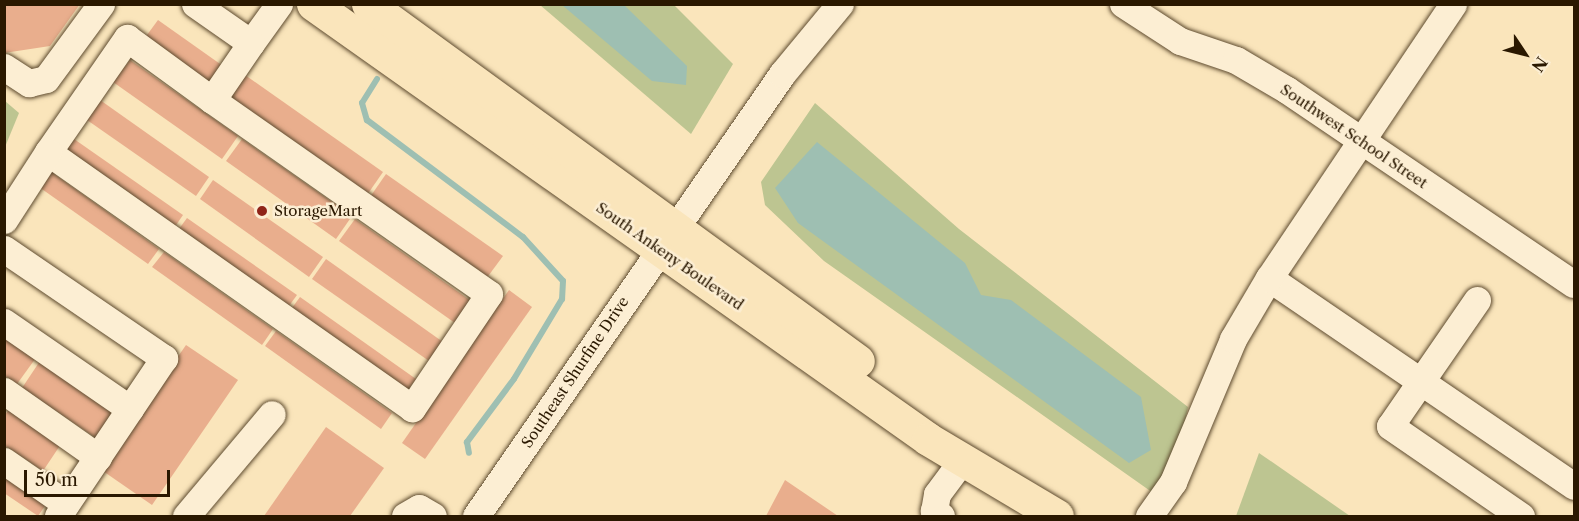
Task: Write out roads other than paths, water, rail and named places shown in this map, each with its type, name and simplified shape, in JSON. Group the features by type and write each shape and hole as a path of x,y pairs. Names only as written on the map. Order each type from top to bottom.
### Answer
{"main road":[{"name":"South Ankeny Boulevard","path":"313,4 931,413 1045,508"},
{"name":"South Ankeny Boulevard","path":"368,4 667,238 963,459 1045,508"}],"street":[{"path":"4,67 29,83 45,79 101,4"},
{"path":"195,4 251,44"},
{"path":"212,100 279,4"},
{"name":"Southeast Shurfine Drive","path":"476,516 782,74 840,4"},
{"name":"Southwest School Street","path":"1123,4 1180,41 1236,60 1575,284"},
{"path":"1149,516 1173,482 1233,339 1269,278 1453,4"},
{"path":"4,220 48,152 127,38 489,294 412,408 48,152"},
{"path":"4,249 164,358 62,510 4,461"},
{"path":"1269,278 1575,486"},
{"path":"1478,300 1390,426 1521,516"},
{"path":"4,322 130,408"},
{"path":"4,391 98,457"},
{"path":"186,516 272,414"},
{"path":"941,516 934,511 937,494 963,459"},
{"path":"405,516 418,508 433,516"}],"waterway":[{"path":"377,79 362,103 367,120 523,237 563,281 562,299 514,379 467,442 469,453"}],"place":[{"name":"StorageMart","path":"262,211"}]}
